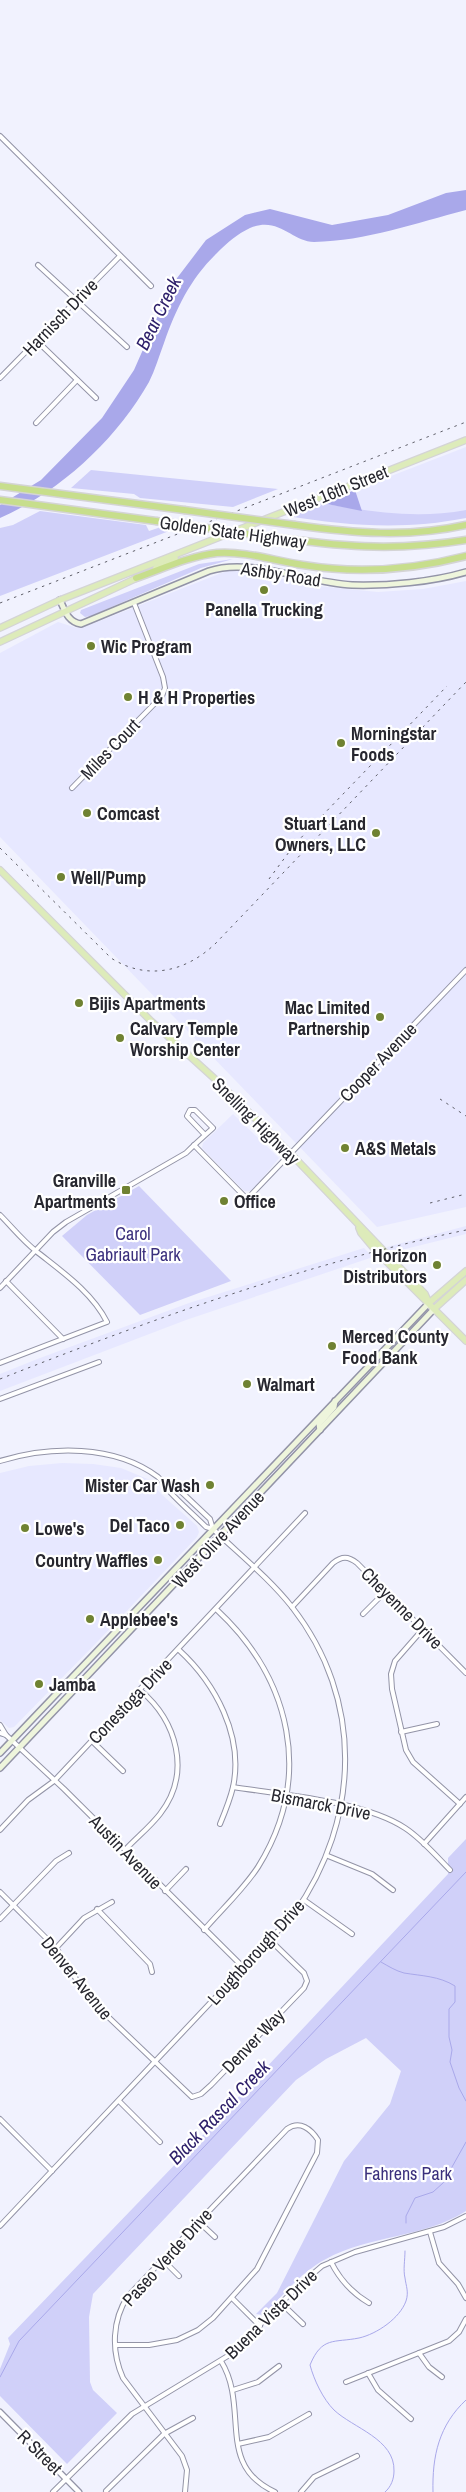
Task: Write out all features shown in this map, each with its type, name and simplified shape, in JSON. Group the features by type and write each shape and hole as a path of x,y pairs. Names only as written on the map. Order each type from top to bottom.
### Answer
{"highway":[{"name":"Golden State Highway","path":"0,486 376,534 432,531 466,525"},
{"name":"Golden State Highway","path":"0,500 263,536 369,548 429,546 466,540"},
{"path":"136,578 186,560 216,554 244,554 310,566 368,570 407,568 466,556"}],"main road":[{"name":"West 16th Street","path":"0,628 60,600 466,440"},
{"name":"West 16th Street","path":"0,642 206,543"},
{"name":"Ashby Road","path":"64,610 71,621 81,624 209,571 229,565 352,585 424,580 466,572"},
{"path":"60,600 64,610"},
{"name":"Snelling Highway","path":"0,870 156,1026 215,1079 292,1155 339,1203 359,1228 425,1294 434,1309 466,1341"},
{"path":"429,1303 466,1271"},
{"path":"434,1309 466,1280"},
{"name":"West Olive Avenue","path":"0,1753 429,1303"},
{"name":"West Olive Avenue","path":"0,1768 434,1309"},
{"path":"320,1430 319,1424 334,1407 335,1400"}],"street":[{"path":"0,136 152,286"},
{"name":"Harnisch Drive","path":"0,378 120,256"},
{"path":"38,265 127,347"},
{"path":"36,340 96,398"},
{"path":"36,423 77,380"},
{"name":"Miles Court","path":"72,788 162,696 165,688 163,676 134,603"},
{"name":"Cooper Avenue","path":"194,1145 247,1199 292,1155 343,1098 466,970"},
{"path":"1,1286 53,1232 75,1215 186,1153 213,1128 195,1110 190,1110 187,1116 205,1135"},
{"path":"0,1215 35,1250 54,1263 100,1309 107,1322 0,1363"},
{"path":"6,1281 63,1339"},
{"path":"0,1399 99,1362"},
{"name":"Loughborough Drive","path":"0,1461 42,1452 77,1451 129,1461 149,1471 164,1483 168,1490 206,1527 213,1529"},
{"name":"Loughborough Drive","path":"0,2226 271,1941 304,1900 328,1856 342,1805 346,1769 345,1745 337,1698 320,1651 292,1607 255,1568 213,1529 210,1519 173,1484 164,1483"},
{"name":"Conestoga Drive","path":"0,1830 33,1796 54,1780 92,1741 217,1610 305,1514"},
{"name":"Cheyenne Drive","path":"292,1607 339,1558 347,1557 353,1559 466,1673"},
{"path":"364,1614 386,1592"},
{"path":"204,1930 241,1889 258,1866 276,1832 286,1796 288,1741 279,1701 254,1650 217,1610"},
{"path":"423,1630 401,1652 392,1668 392,1689 406,1750 413,1762 460,1804"},
{"path":"179,1650 206,1679 224,1714 233,1747 233,1786 220,1824"},
{"path":"125,1850 160,1814 173,1788 178,1762 176,1744 168,1722 158,1706 140,1690"},
{"path":"402,1732 437,1724"},
{"name":"Austin Avenue","path":"0,1725 6,1736"},
{"name":"Austin Avenue","path":"0,1733 12,1740 54,1780 244,1969"},
{"path":"92,1741 123,1771"},
{"name":"Bismarck Drive","path":"233,1786 342,1805 389,1819 406,1829 424,1844 450,1870"},
{"path":"424,1844 466,1797"},
{"path":"0,1919 56,1861 69,1853"},
{"path":"328,1856 372,1874 393,1890"},
{"path":"165,1891 186,1869"},
{"name":"Denver Avenue","path":"0,1892 56,1948 80,1986 97,2006 155,2063"},
{"path":"304,1900 352,1934"},
{"path":"56,1948 84,1918 112,1902"},
{"path":"97,1909 150,1964 152,1972"},
{"name":"Denver Way","path":"155,2063 185,2092 192,2097 197,2097 304,1988 307,1981 306,1977 271,1941"},
{"path":"119,2101 160,2142"},
{"path":"0,2119 52,2171"},
{"name":"Paseo Verde Drive","path":"185,2490 187,2475 185,2462 123,2378 117,2366 115,2324 119,2310 128,2296 287,2128 298,2125 308,2128 318,2140 317,2153 257,2269 232,2298"},
{"name":"Buena Vista Drive","path":"53,2492 118,2426 143,2405 221,2361 260,2326 313,2273 331,2262 355,2252 430,2232 466,2216"},
{"path":"199,2222 216,2237"},
{"path":"430,2232 439,2263 458,2284 466,2298"},
{"path":"163,2260 180,2276"},
{"path":"331,2262 337,2274 350,2290 370,2303"},
{"path":"116,2345 148,2345 183,2338 204,2326 232,2298 260,2326"},
{"path":"281,2303 303,2324"},
{"path":"346,2382 454,2337 466,2319"},
{"path":"419,2353 425,2362 442,2377"},
{"path":"221,2361 233,2390 240,2457 247,2470 265,2487 275,2492"},
{"path":"233,2390 258,2382 279,2366"},
{"path":"368,2373 378,2390 410,2419"},
{"name":"R Street","path":"0,2412 80,2492"},
{"path":"238,2444 269,2437 309,2414"},
{"path":"106,2491 164,2434 193,2418"},
{"path":"300,2492 309,2481 320,2473 357,2456"},
{"path":"263,2492 265,2487"},
{"path":"180,2492 185,2490"}],"shaded area":[{"path":"466,447 466,510 446,514 395,515 362,511 355,490"},
{"path":"229,570 318,586 378,592 423,589 466,581 466,1207 377,1227 0,837 0,653 58,622 77,628 87,626"},
{"path":"233,1114 279,1158 252,1191 244,1191 202,1148 203,1143"},
{"path":"466,1226 466,1234 397,1251 388,1250 387,1247"},
{"path":"364,1248 373,1257 186,1320 0,1391 0,1374 40,1358 189,1303"},
{"path":"62,1463 93,1464 121,1468 150,1480 161,1494 197,1526 199,1532 197,1537 100,1639 14,1727 9,1728 0,1720 0,1473 29,1466"}],"green space":[{"path":"91,470 278,489 233,507 140,498 134,494 71,488"},
{"path":"322,503 358,509 412,514 448,513 466,510 466,518 421,524 376,525 287,516"},
{"path":"40,511 146,525 149,531 164,526 177,528 0,596 0,528 13,525"},
{"path":"233,559 201,568 91,616 85,617 80,613 81,610 199,564"},
{"name":"Carol Gabriault Park","path":"139,1186 231,1281 140,1315 62,1236 87,1215"},
{"name":"Fahrens Park","path":"466,1839 466,2211 432,2227 360,2245 326,2259 300,2277 264,2315 256,2314 277,2293 344,2161 390,2104 401,2071 366,2038 326,2059 296,2080 93,2294 89,2317 90,2382 93,2390 117,2413 67,2464 0,2396 0,2369 10,2344 8,2338 185,2154 448,1874 448,1858"}],"water":[{"path":"466,190 466,210 372,235 314,242 306,241 277,227 260,225 236,236 207,263 185,295 149,382 120,424 85,462 65,478 23,507 0,518 0,505 41,480 102,418 134,370 171,286 206,240 245,215 270,209 332,225 388,215 446,193"},
{"path":"355,490 362,511 322,503"}],"waterway":[{"name":"Black Rascal Creek","path":"0,2377 19,2341 466,1872"},
{"path":"381,1962 401,1972 437,1978 455,1986 455,2002 449,2009 449,2037 452,2050 450,2062 459,2088 466,2101"},
{"path":"406,2223 406,2216 415,2198 433,2192 443,2183 466,2142"},
{"path":"385,2492 393,2480 394,2474 388,2450 372,2435 334,2410 319,2389 310,2365 319,2349 324,2345 330,2342 366,2336 380,2329 399,2313 406,2301 407,2295 404,2272 405,2251"},
{"path":"433,2492 434,2466 439,2442 449,2420 466,2400"}],"railway":[{"path":"0,603 466,422"},
{"path":"0,848 111,958 125,965 152,971 179,967 192,961 216,943 466,682"},
{"path":"269,879 295,844 447,686"},
{"path":"440,1099 466,1116"},
{"path":"430,1203 466,1194"},
{"path":"0,1379 172,1314 288,1276 347,1259 466,1230"}],"place":[{"name":"Panella Trucking","path":"264,590"},
{"name":"Wic Program","path":"91,646"},
{"name":"H & H Properties","path":"128,697"},
{"name":"Morningstar Foods","path":"341,743"},
{"name":"Comcast","path":"87,813"},
{"name":"Stuart Land Owners, LLC","path":"376,833"},
{"name":"Well/Pump","path":"61,877"},
{"name":"Bijis Apartments","path":"79,1003"},
{"name":"Mac Limited Partnership","path":"380,1017"},
{"name":"Calvary Temple Worship Center","path":"120,1038"},
{"name":"A&S Metals","path":"345,1148"},
{"name":"Granville Apartments","path":"126,1190"},
{"name":"Office","path":"224,1201"},
{"name":"Horizon Distributors","path":"437,1265"},
{"name":"Merced County Food Bank","path":"332,1346"},
{"name":"Walmart","path":"247,1384"},
{"name":"Mister Car Wash","path":"210,1485"},
{"name":"Del Taco","path":"180,1525"},
{"name":"Lowe's","path":"25,1528"},
{"name":"Country Waffles","path":"158,1560"},
{"name":"Applebee's","path":"90,1619"},
{"name":"Jamba","path":"39,1684"}],"water label":[{"name":"Bear Creek","path":"158,313"}]}
